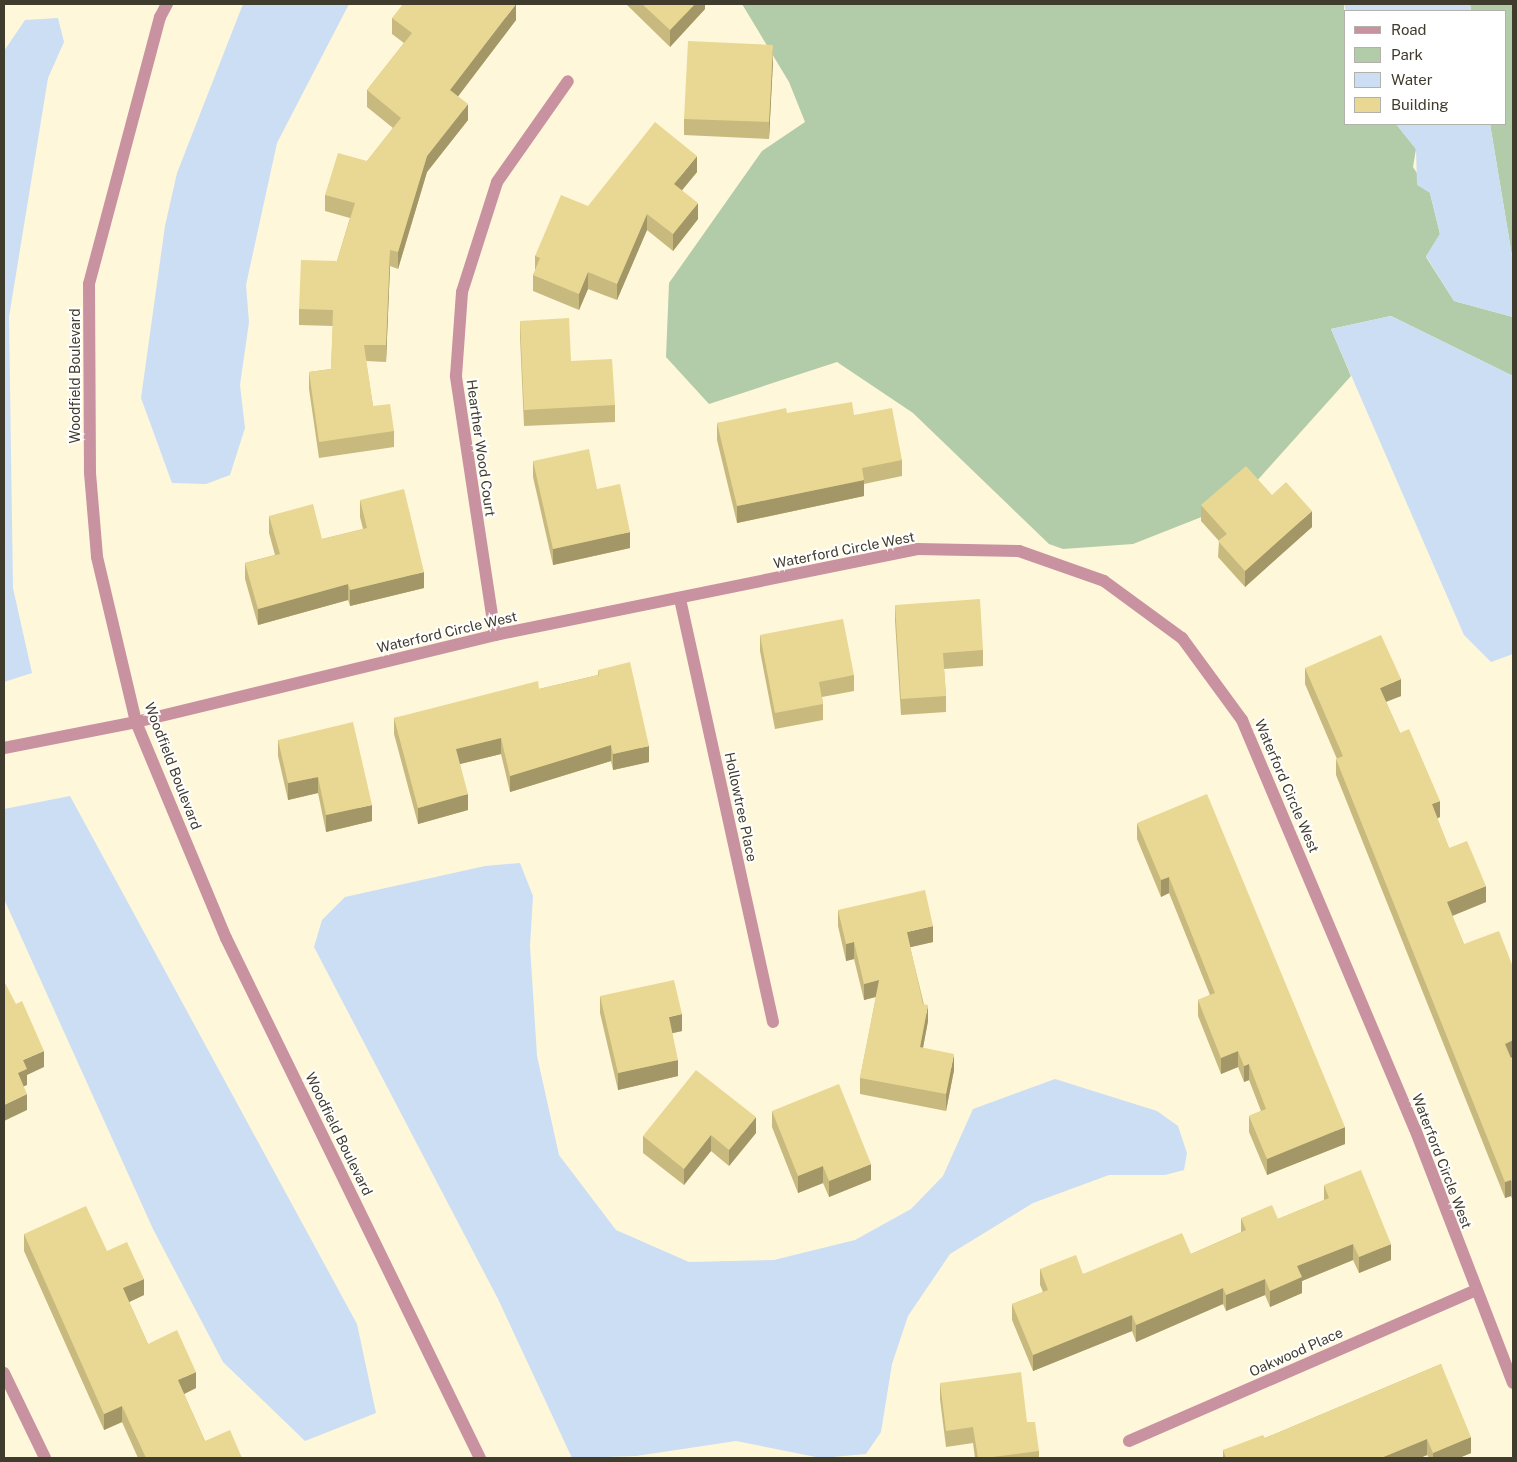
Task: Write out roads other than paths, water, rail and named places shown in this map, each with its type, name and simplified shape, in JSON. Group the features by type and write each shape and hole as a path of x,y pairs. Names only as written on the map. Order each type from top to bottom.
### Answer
{"street":[{"name":"Woodfield Boulevard","path":"167,4 160,17 90,284 90,473 97,557 136,722 226,938 480,1458"},
{"name":"Hearther Wood Court","path":"495,635 456,376 462,292 497,182 568,81"},
{"name":"Waterford Circle West","path":"4,748 136,722 495,635 680,599 917,549 1019,551 1104,581 1182,638 1242,720 1415,1129 1513,1383"},
{"name":"Hollowtree Place","path":"680,599 772,1022"},
{"name":"Oakwood Place","path":"1129,1441 1476,1290"},
{"path":"4,1374 44,1458"}],"water":[{"path":"243,4 349,4 277,143 246,285 249,322 240,385 245,428 230,475 206,484 172,483 141,398 165,226 177,173"},
{"path":"1344,4 1470,4 1471,10 1346,10"},
{"path":"58,18 64,42 48,78 9,317 13,588 32,673 4,682 4,51 25,20"},
{"path":"1397,125 1490,125 1513,262 1513,317 1454,301 1426,256 1440,234 1430,193 1417,185 1416,149"},
{"path":"1391,316 1513,376 1513,654 1491,662 1464,635 1331,329"},
{"path":"70,796 357,1324 376,1413 305,1441 223,1362 153,1229 4,899 4,809"},
{"path":"520,863 533,896 530,946 537,1056 559,1155 616,1230 689,1262 774,1260 855,1240 911,1209 943,1176 973,1109 1055,1079 1157,1111 1178,1126 1187,1153 1184,1170 1165,1175 1109,1175 1033,1203 950,1254 908,1316 892,1364 881,1432 866,1454 821,1458 736,1441 636,1456 572,1458 498,1299 314,947 322,920 345,897 485,866"}]}
